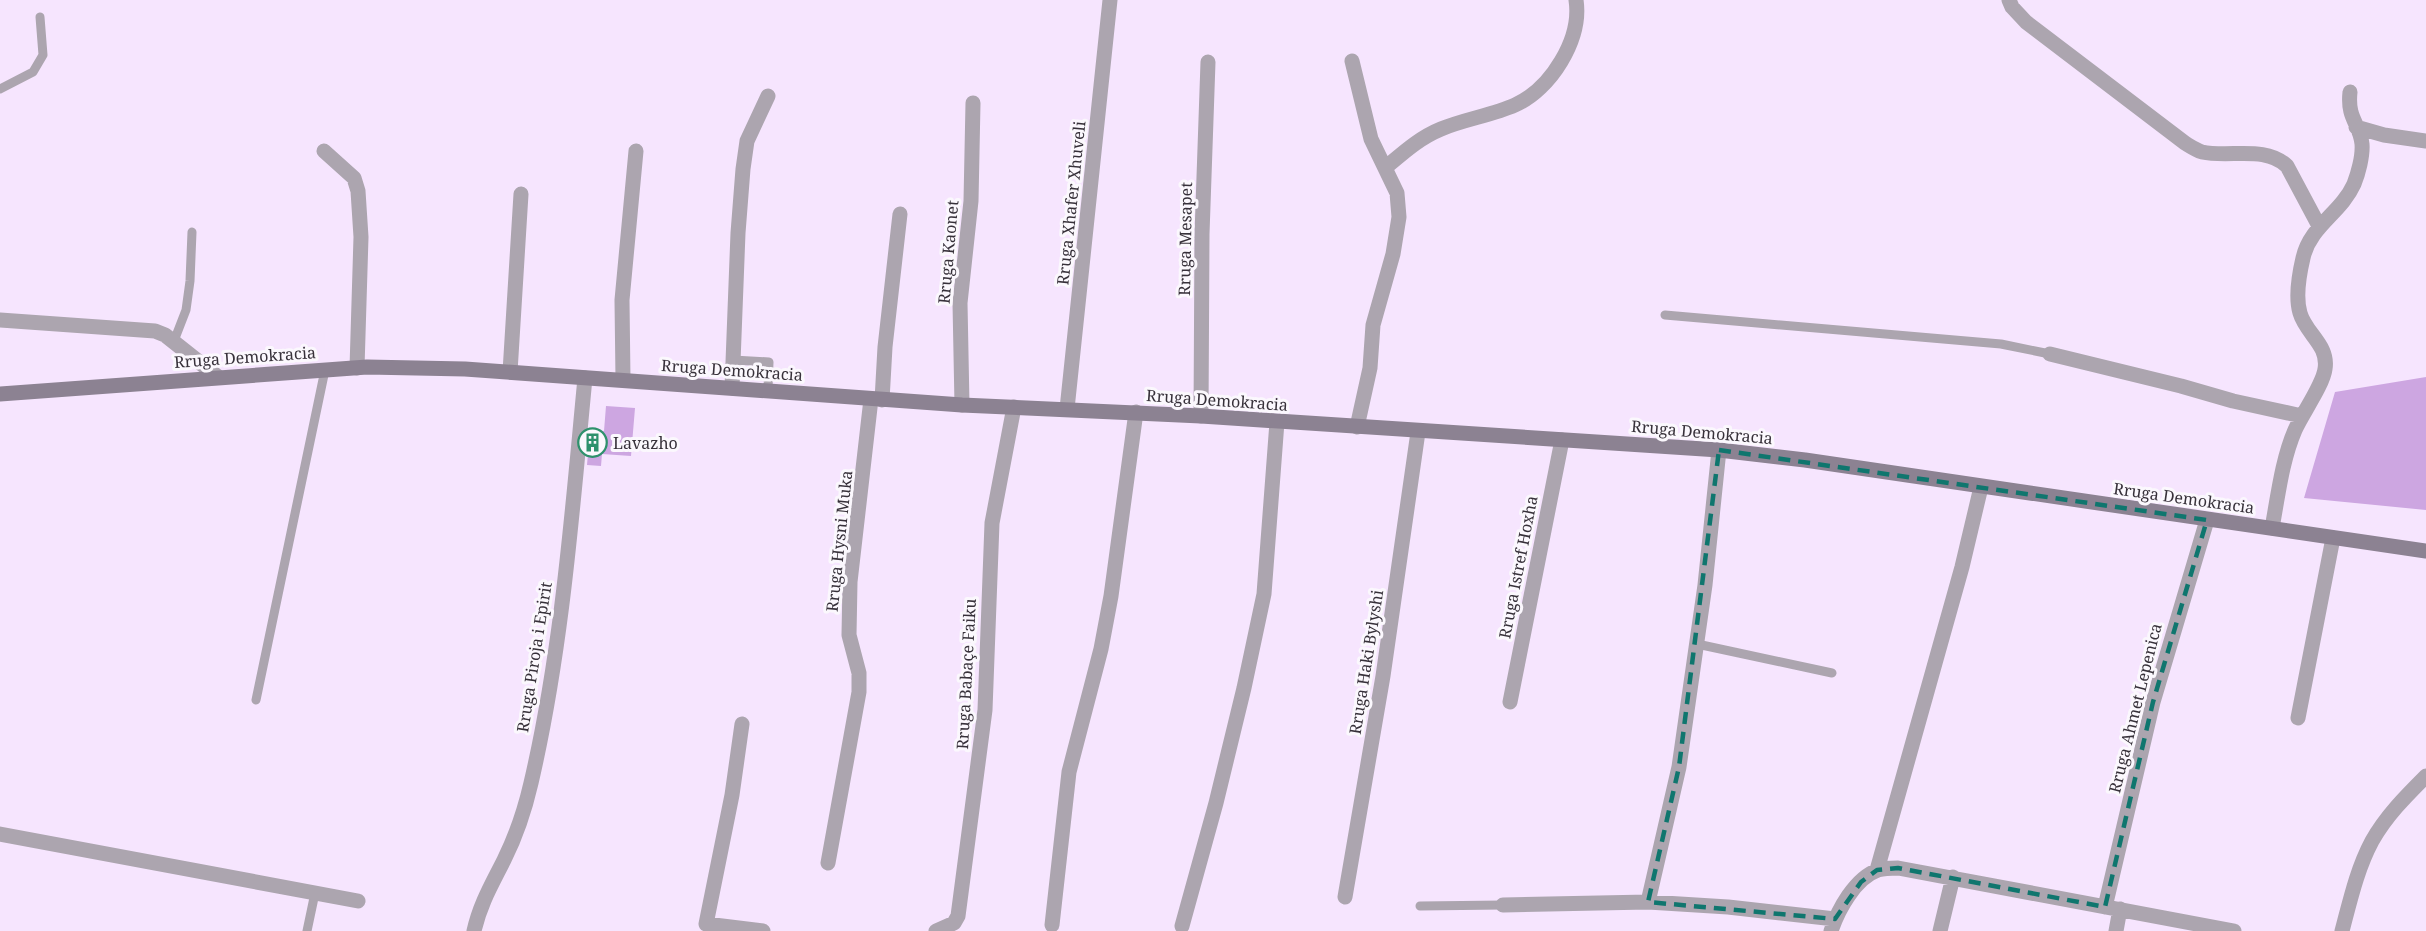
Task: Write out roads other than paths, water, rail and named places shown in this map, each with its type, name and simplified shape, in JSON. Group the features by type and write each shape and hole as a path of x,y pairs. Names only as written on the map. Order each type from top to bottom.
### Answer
{"main road":[{"name":"Rruga Demokracia","path":"0,393 357,368 465,369 768,389 962,405 1201,416 1719,450 1805,460 2426,551"}],"street":[{"name":"Rruga Xhafer Xhuveli","path":"1067,409 1110,0"},
{"path":"1385,168 1415,142 1441,129 1516,105 1538,89 1563,61 1573,36 1576,0"},
{"path":"2009,0 2012,7 2026,22 2193,147 2200,151 2268,155 2279,159 2288,166 2319,226"},
{"path":"1352,61 1371,138 1397,193 1400,217 1394,254 1373,325 1370,368 1357,427"},
{"name":"Rruga Mesapet","path":"1201,416 1202,234 1208,62"},
{"path":"2272,528 2286,457 2302,416 2325,372 2326,355 2300,312 2298,287 2308,240 2343,201 2353,185 2362,144 2350,115 2350,92"},
{"path":"732,388 743,169 747,141 768,96"},
{"name":"Rruga Kaonet","path":"962,405 960,303 971,201 973,103"},
{"path":"2356,127 2384,135 2426,141"},
{"path":"623,380 622,300 636,151"},
{"path":"324,152 354,178 358,191 361,237 357,368"},
{"path":"510,372 521,194"},
{"name":"Rruga Hysni Muka","path":"828,863 859,692 859,673 849,635 850,582 885,347 900,214"},
{"path":"0,320 155,331 174,342 218,377"},
{"path":"2050,354 2233,401 2302,416"},
{"name":"Rruga Piroja i Epirit","path":"474,931 488,889 518,829 531,785 552,682 569,543 585,378"},
{"name":"Rruga Babaçe Faiku","path":"936,931 954,923 958,916 985,710 992,523 1014,407"},
{"path":"1052,925 1069,772 1101,649 1111,596 1136,412"},
{"path":"1182,926 1219,792 1264,594 1277,422"},
{"name":"Rruga Haki Bylyshi","path":"1345,897 1383,676 1418,432"},
{"name":"Rruga Istref Hoxha","path":"1510,702 1562,440"},
{"path":"1648,902 1679,767 1697,644 1719,450"},
{"path":"1877,870 1962,567 1981,487"},
{"name":"Rruga Ahmet Lepenica","path":"2116,931 2113,908 2153,702 2207,520"},
{"path":"2298,718 2333,538"},
{"path":"742,724 730,805 706,924 763,931"},
{"path":"2342,931 2353,889 2371,843 2401,802 2426,776"},
{"path":"0,834 358,901"},
{"path":"1503,905 1648,902 1728,907 1833,925 1846,899 1861,882 1877,870 1898,868 2234,931"},
{"path":"1940,931 1953,877"}],"lane":[{"path":"0,89 33,72 43,55 40,17"},
{"path":"174,342 186,310 192,232"},
{"path":"1665,315 1979,342 2050,354"},
{"path":"733,360 769,362 768,389"},
{"path":"256,700 325,370"},
{"path":"1697,644 1832,673"},
{"path":"307,931 315,893"},
{"path":"1420,906 1503,905"}],"place":[{"name":"Lavazho","path":"592,443"}]}
